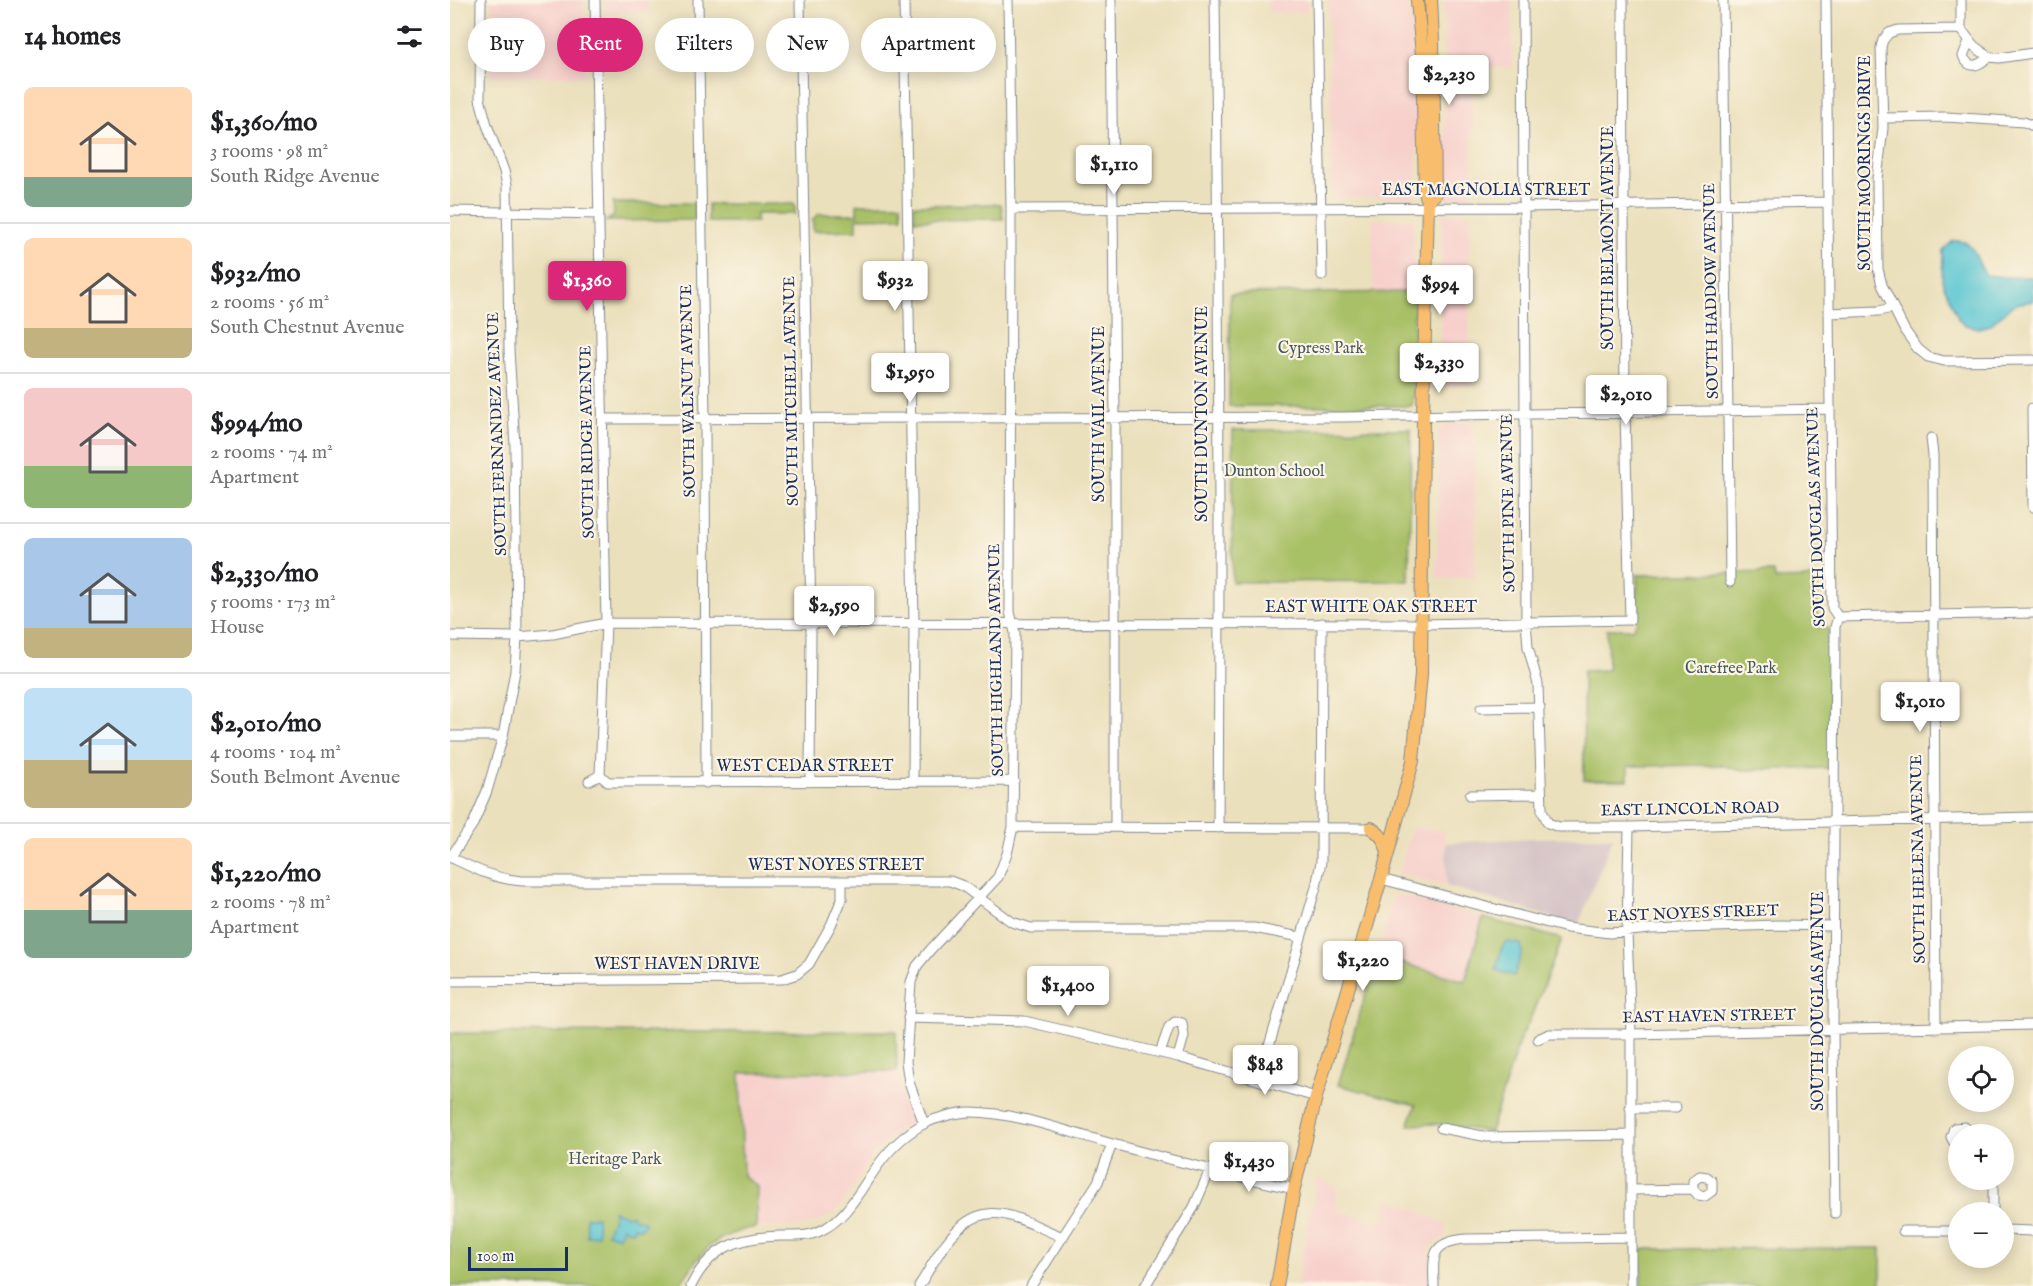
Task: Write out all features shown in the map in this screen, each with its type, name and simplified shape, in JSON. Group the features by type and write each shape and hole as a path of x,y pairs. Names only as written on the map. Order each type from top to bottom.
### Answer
{"main road":[{"path":"1277,1286 1294,1189 1316,1097 1381,879 1413,761 1421,674 1423,416 1428,205 1425,192 1421,40 1416,0"},
{"path":"1428,205 1434,194 1431,0"},
{"path":"1371,828 1397,819"},
{"path":"1371,828 1380,833 1388,853"}],"street":[{"name":"SOUTH FERNANDEZ AVENUE","path":"450,857 481,808 503,736 515,671 517,637 515,446 509,350 507,212 504,171 480,99 481,0"},
{"name":"SOUTH RIDGE AVENUE","path":"594,0 606,623 600,775"},
{"name":"SOUTH WALNUT AVENUE","path":"698,0 705,420 706,783"},
{"name":"SOUTH MITCHELL AVENUE","path":"800,0 811,623 810,782"},
{"path":"904,0 914,623 913,781"},
{"name":"SOUTH HIGHLAND AVENUE","path":"924,1124 909,1082 906,1062 911,982 917,966 998,877 1004,866 1013,827 1014,633 1011,623 1011,208 1008,0"},
{"name":"SOUTH VAIL AVENUE","path":"1111,0 1114,209 1115,827"},
{"name":"SOUTH DUNTON AVENUE","path":"1215,0 1220,623 1218,828"},
{"path":"1317,0 1322,276"},
{"name":"SOUTH PINE AVENUE","path":"1523,0 1522,207 1526,621 1528,647 1538,684 1542,810 1548,823"},
{"name":"SOUTH BELMONT AVENUE","path":"1623,0 1625,412 1630,620"},
{"name":"SOUTH HADDOW AVENUE","path":"1723,0 1730,582"},
{"name":"SOUTH DOUGLAS AVENUE","path":"1826,0 1832,608 1838,617 1835,627 1833,926 1835,1213"},
{"path":"1961,0 1961,29 1970,41 1989,57 1999,58 2033,53"},
{"name":"SOUTH MOORINGS DRIVE","path":"1961,29 1906,29 1889,33 1883,40 1881,47 1883,118 1877,179 1878,269 1892,308 1918,349 1928,357 1944,361 2033,360"},
{"path":"1970,41 1965,50 1966,62 1979,66 1989,57"},
{"path":"1883,118 1946,117 2024,122 2033,126"},
{"name":"EAST MAGNOLIA STREET","path":"1011,208 1218,209 1428,205 1522,207 1827,202"},
{"path":"450,211 599,214"},
{"path":"1828,313 1879,311 1892,308"},
{"path":"2032,408 2033,507"},
{"path":"603,419 1423,416 1829,409"},
{"name":"SOUTH HELENA AVENUE","path":"1931,438 1933,455 1936,1028"},
{"path":"1838,617 2033,613"},
{"name":"EAST WHITE OAK STREET","path":"450,636 517,637 553,634 606,623 1421,624 1630,620"},
{"path":"1259,1080 1319,875 1322,828 1322,623"},
{"path":"1481,708 1540,707"},
{"path":"450,736 503,736"},
{"path":"589,782 600,775"},
{"name":"WEST CEDAR STREET","path":"600,775 608,782 1014,781"},
{"path":"1470,795 1541,794"},
{"name":"EAST LINCOLN ROAD","path":"1548,823 1559,827 1629,827 2033,817"},
{"path":"1013,827 1371,828"},
{"path":"1629,827 1627,932 1631,1034 1631,1286"},
{"name":"WEST NOYES STREET","path":"450,857 503,880 950,881 963,886 1012,922 1030,928 1261,928 1300,937"},
{"name":"EAST NOYES STREET","path":"1381,879 1567,928 1610,933 1713,927 1833,926"},
{"name":"WEST HAVEN DRIVE","path":"450,981 782,980 797,974 809,964 842,899 842,881"},
{"path":"908,1018 1024,1021 1178,1057 1316,1097"},
{"path":"1160,1053 1169,1027 1174,1022 1182,1023 1184,1036 1178,1057"},
{"name":"EAST HAVEN STREET","path":"1538,1039 1549,1034 2029,1025"},
{"path":"1630,1108 1676,1108"},
{"path":"691,1286 699,1269 716,1252 732,1243 760,1236 801,1236 830,1226 844,1213 875,1168 896,1144 924,1124 968,1112 988,1113 1027,1121 1210,1170 1294,1189"},
{"path":"1440,1128 1488,1137 1630,1135"},
{"path":"1031,1286 1098,1182 1112,1144"},
{"path":"1145,1286 1194,1207 1210,1170"},
{"path":"1631,1190 1693,1189"},
{"path":"919,1286 956,1229 971,1217 1005,1214 1063,1237"},
{"path":"1903,1231 1948,1230"},
{"path":"2014,1230 2033,1231"},
{"path":"1434,1286 1433,1267 1436,1252 1447,1242 1466,1239 1632,1237"}],"shaded area":[{"path":"491,0 584,0 584,18 557,18 557,72 585,72 585,76 490,76 490,72 545,72 545,18 491,18"},
{"path":"605,0 648,0 648,12 605,12"},
{"path":"1268,0 1307,0 1307,12 1268,13"},
{"path":"1328,0 1408,0 1411,13 1412,105 1418,105 1416,198 1332,197"},
{"path":"1445,0 1512,0 1512,67 1472,68 1472,199 1445,199"},
{"path":"1470,213 1469,385 1439,386 1442,214"},
{"path":"1372,219 1414,219 1414,292 1373,292"},
{"path":"1474,423 1475,578 1437,578 1439,431 1446,424"},
{"path":"1412,828 1444,831 1447,886 1399,873"},
{"path":"1613,837 1578,925 1447,886 1446,843 1533,838"},
{"path":"1394,894 1483,918 1465,981 1377,956"},
{"path":"897,1071 901,1093 912,1122 888,1139 872,1155 850,1193 834,1214 812,1224 798,1227 756,1227 757,1186 743,1176 740,1073"},
{"path":"1317,1178 1336,1187 1337,1211 1383,1222 1389,1198 1446,1223 1446,1236 1431,1245 1429,1286 1297,1286"}],"green space":[{"path":"613,203 694,203 695,220 606,221 614,216"},
{"path":"708,204 795,204 795,214 756,214 756,222 708,222"},
{"path":"857,204 901,204 902,217 857,218 857,230 813,231 813,219 819,214 857,214"},
{"path":"1001,204 1003,219 914,220 914,205"},
{"name":"Cypress Park","path":"1414,292 1413,403 1411,406 1229,406 1230,294"},
{"name":"Dunton School","path":"1411,429 1409,581 1232,582 1233,430"},
{"name":"Carefree Park","path":"1774,572 1775,579 1817,578 1818,627 1828,627 1831,768 1739,770 1721,765 1628,766 1628,780 1584,780 1583,671 1608,670 1607,629 1632,629 1637,622 1637,575"},
{"path":"1483,918 1562,939 1520,1039 1490,1132 1437,1124 1408,1125 1416,1105 1338,1085 1377,956 1465,981"},
{"name":"Heritage Park","path":"896,1031 897,1071 740,1073 743,1176 757,1186 756,1227 728,1235 710,1246 679,1286 450,1286 450,1033"},
{"path":"1881,1248 1881,1286 1641,1286 1641,1249"}],"water":[{"path":"1953,241 1967,243 1971,247 1986,275 2033,277 2033,301 2014,304 1990,325 1978,328 1965,325 1959,320 1942,281 1943,250"},
{"path":"1507,942 1521,944 1522,952 1514,976 1496,970 1502,947"},
{"path":"613,1211 629,1216 632,1214 633,1218 646,1222 641,1229 634,1227 633,1231 623,1227 619,1237 607,1233"},
{"path":"586,1217 597,1217 598,1235 587,1236"}]}
